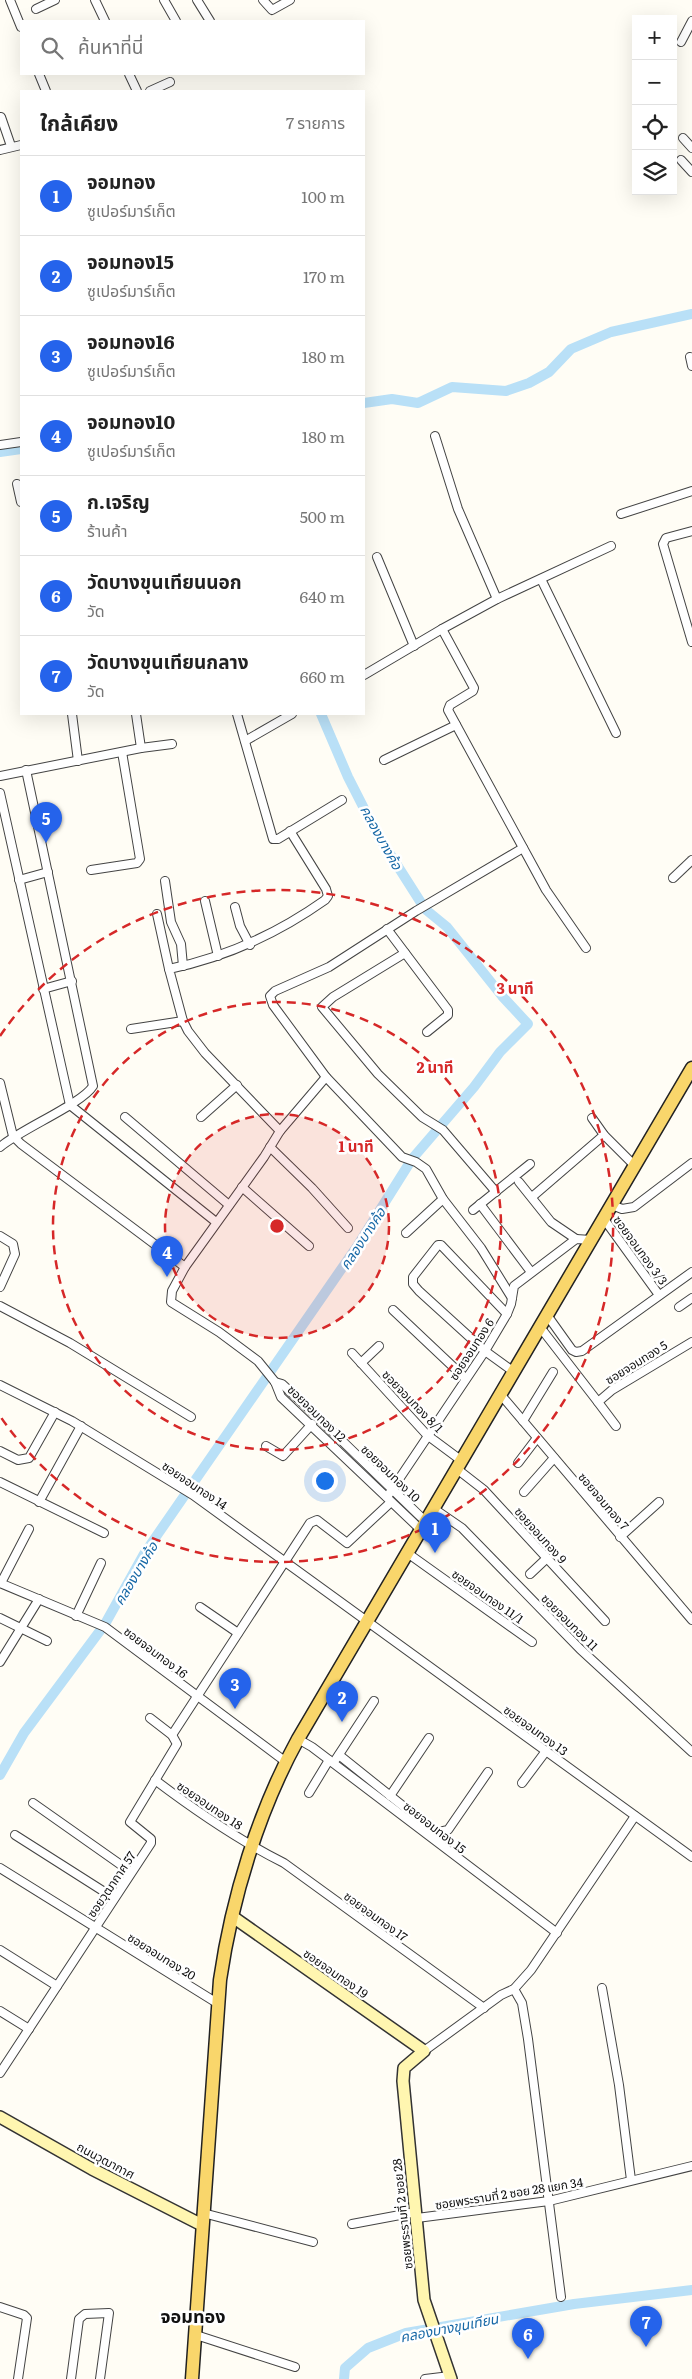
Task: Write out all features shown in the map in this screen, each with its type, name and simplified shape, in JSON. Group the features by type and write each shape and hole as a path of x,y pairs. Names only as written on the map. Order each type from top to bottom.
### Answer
{"main road":[{"path":"192,2379 217,2003 224,1955 253,1847 286,1762 298,1740 406,1552 501,1395 692,1068"}],"street":[{"path":"10,0 20,25"},
{"path":"36,9 55,0"},
{"path":"95,0 103,20"},
{"path":"164,0 175,20"},
{"path":"198,0 209,20"},
{"path":"263,0 272,10 290,0"},
{"path":"681,42 692,22"},
{"path":"39,75 46,90"},
{"path":"129,75 137,90"},
{"path":"152,90 170,82"},
{"path":"1,117 11,146"},
{"path":"683,138 692,148"},
{"path":"0,150 20,145"},
{"path":"681,160 692,172"},
{"path":"690,357 692,366"},
{"path":"435,436 458,509 497,599"},
{"path":"0,445 20,442"},
{"path":"17,484 20,498"},
{"path":"621,514 692,491"},
{"path":"692,531 666,538 663,544 692,642"},
{"path":"365,674 442,628 497,599 611,546"},
{"path":"377,557 414,646"},
{"path":"541,579 616,733"},
{"path":"442,628 474,688 473,691 448,707 456,725 546,890 586,948"},
{"path":"72,715 78,761"},
{"path":"136,715 140,748"},
{"path":"237,715 273,839 278,839 342,800"},
{"path":"245,741 290,715"},
{"path":"384,760 456,725"},
{"path":"0,776 140,748 172,744"},
{"path":"91,870 137,863 140,859 122,752"},
{"path":"0,1147 13,1136 70,1105 90,1091 94,1080 26,770"},
{"path":"0,793 70,1105 216,1222"},
{"path":"172,969 250,945 303,916 325,900 328,896 326,889 290,831"},
{"path":"512,1298 481,1248 443,1199 426,1169 416,1162 402,1157 326,1076 273,1005 270,996 275,991 328,967 416,911 524,848"},
{"path":"673,878 692,860"},
{"path":"19,880 48,872"},
{"path":"165,881 171,922 181,944 183,966"},
{"path":"205,901 218,956"},
{"path":"235,907 240,926 250,945"},
{"path":"157,914 172,969 183,1021 205,1053 280,1131"},
{"path":"387,929 449,1012 427,1032"},
{"path":"405,953 333,997 322,1007 378,1074 428,1123 436,1125 443,1130 496,1192"},
{"path":"43,989 72,981"},
{"path":"131,1029 183,1021"},
{"path":"0,1083 13,1136 33,1154 185,1267 280,1131 326,1076"},
{"path":"201,1118 236,1085"},
{"path":"125,1117 229,1205"},
{"path":"592,1118 604,1135 635,1166"},
{"path":"532,1197 604,1135"},
{"path":"270,1147 312,1188 348,1228"},
{"path":"612,1205 622,1209 634,1207 692,1163"},
{"path":"473,1210 530,1164"},
{"path":"519,1182 551,1222 576,1239 591,1240"},
{"path":"242,1187 309,1246"},
{"path":"406,1233 443,1199"},
{"path":"480,1204 532,1272"},
{"name":"ซอยจอมทอง 3/3","path":"604,1218 659,1295"},
{"path":"0,1236 9,1240 15,1248 15,1254 3,1274 0,1287"},
{"name":"ซอยจอมทอง 6","path":"286,1561 313,1520 317,1520 347,1543 390,1496 427,1435 485,1351 507,1314 514,1286 576,1239"},
{"path":"507,1314 446,1249 438,1245 413,1276 413,1284 485,1351 514,1372"},
{"name":"ซอยจอมทอง 12","path":"185,1267 172,1291 171,1302 219,1332 258,1361 272,1379 281,1397 422,1525"},
{"path":"547,1314 572,1350 576,1352 582,1351 692,1272"},
{"path":"679,1307 692,1298"},
{"path":"0,1306 70,1344 191,1417"},
{"path":"393,1310 465,1378"},
{"name":"ซอยจอมทอง 5","path":"540,1327 598,1402 612,1390 692,1342"},
{"path":"361,1363 379,1346"},
{"name":"ซอยจอมทอง 8/1","path":"352,1352 427,1435 459,1465"},
{"path":"523,1421 553,1372"},
{"name":"ซอยจอมทอง 10","path":"272,1379 282,1384 304,1404 390,1496"},
{"name":"ซอยจอมทอง 14","path":"0,1385 81,1426 180,1486 367,1621"},
{"name":"ซอยจอมทอง 7","path":"501,1395 692,1620"},
{"path":"598,1402 616,1426"},
{"path":"0,1451 18,1460 24,1461 29,1458 55,1412"},
{"path":"266,1446 280,1456 283,1456 312,1424"},
{"path":"39,1502 81,1426"},
{"path":"518,1463 537,1438"},
{"path":"524,1492 554,1458"},
{"name":"ซอยจอมทอง 9","path":"459,1465 604,1621"},
{"path":"0,1482 104,1533"},
{"path":"620,1537 659,1502"},
{"name":"ซอยจอมทอง 11","path":"433,1508 462,1528 580,1649 692,1752"},
{"path":"0,1583 29,1529"},
{"name":"ซอยจอมทอง 11/1","path":"406,1552 532,1642"},
{"path":"530,1574 547,1558"},
{"path":"150,1718 172,1735 286,1561"},
{"path":"76,1616 101,1563"},
{"name":"ซอยจอมทอง 16","path":"0,1583 90,1623 104,1627 286,1762"},
{"path":"0,1662 39,1599"},
{"path":"200,1606 238,1633"},
{"path":"0,1618 48,1641"},
{"name":"ซอยจอมทอง 13","path":"367,1621 692,1857"},
{"path":"309,1793 338,1755 374,1701"},
{"name":"ซอยวุฒากาศ 57","path":"0,2073 151,1843 150,1839 130,1822 178,1744 172,1735"},
{"path":"390,1796 429,1738"},
{"name":"ซอยจอมทอง 15","path":"298,1740 331,1762 557,1933"},
{"path":"522,1783 546,1751"},
{"path":"338,1755 433,1830 444,1832 448,1830 488,1772"},
{"name":"ซอยจอมทอง 18","path":"155,1780 198,1813 253,1847"},
{"path":"33,1803 131,1872"},
{"path":"424,2051 500,1995 514,1989 557,1933 635,1816"},
{"path":"15,1834 114,1898"},
{"name":"ซอยจอมทอง 17","path":"253,1847 284,1863 484,2008"},
{"name":"ซอยจอมทอง 20","path":"0,1868 217,2003"},
{"name":"ซอยจอมทอง 19","path":"233,1917 424,2051"},
{"path":"0,1950 57,1986"},
{"path":"602,1988 631,2180"},
{"path":"514,1989 522,2003 528,2039 561,2297"},
{"path":"0,2012 29,2029"},
{"name":"ซอยพระรามที่ 2 ซอย 28","path":"424,2051 408,2063 403,2074 424,2300 450,2377"},
{"name":"ถนนวุฒากาศ","path":"0,2117 92,2169 202,2219"},
{"name":"ซอยพระรามที่ 2 ซอย 28 แยก 34","path":"352,2224 549,2200 598,2190 631,2180 692,2166"},
{"path":"202,2219 313,2242"},
{"path":"0,2307 24,2315 27,2318 18,2379"},
{"path":"71,2379 79,2320 85,2314 108,2313 100,2379"},
{"path":"196,2335 295,2367"},
{"path":"426,2379 450,2377"}],"waterway":[{"path":"365,403 392,399 418,403 452,387 506,391 529,383 549,372 571,349 611,332 692,314"},
{"path":"0,452 20,449"},
{"name":"คลองบางค้อ","path":"0,1775 24,1733 105,1624 144,1554 358,1245 412,1159 474,1087 500,1052 528,1024 502,996 447,927 425,909 376,832 348,777 321,715"},
{"name":"คลองบางขุนเทียน","path":"344,2379 345,2368 368,2348 406,2333 574,2304 692,2290"}],"place":[{"name":"ก.เจริญ","path":"46,843"},
{"name":"จอมทอง10","path":"167,1277"},
{"name":"จอมทอง","path":"435,1553"},
{"name":"จอมทอง16","path":"235,1709"},
{"name":"จอมทอง15","path":"342,1722"},
{"name":"วัดบางขุนเทียนกลาง","path":"646,2347"},
{"name":"วัดบางขุนเทียนนอก","path":"528,2359"}],"district":[{"name":"จอมทอง","path":"193,2315"}]}
